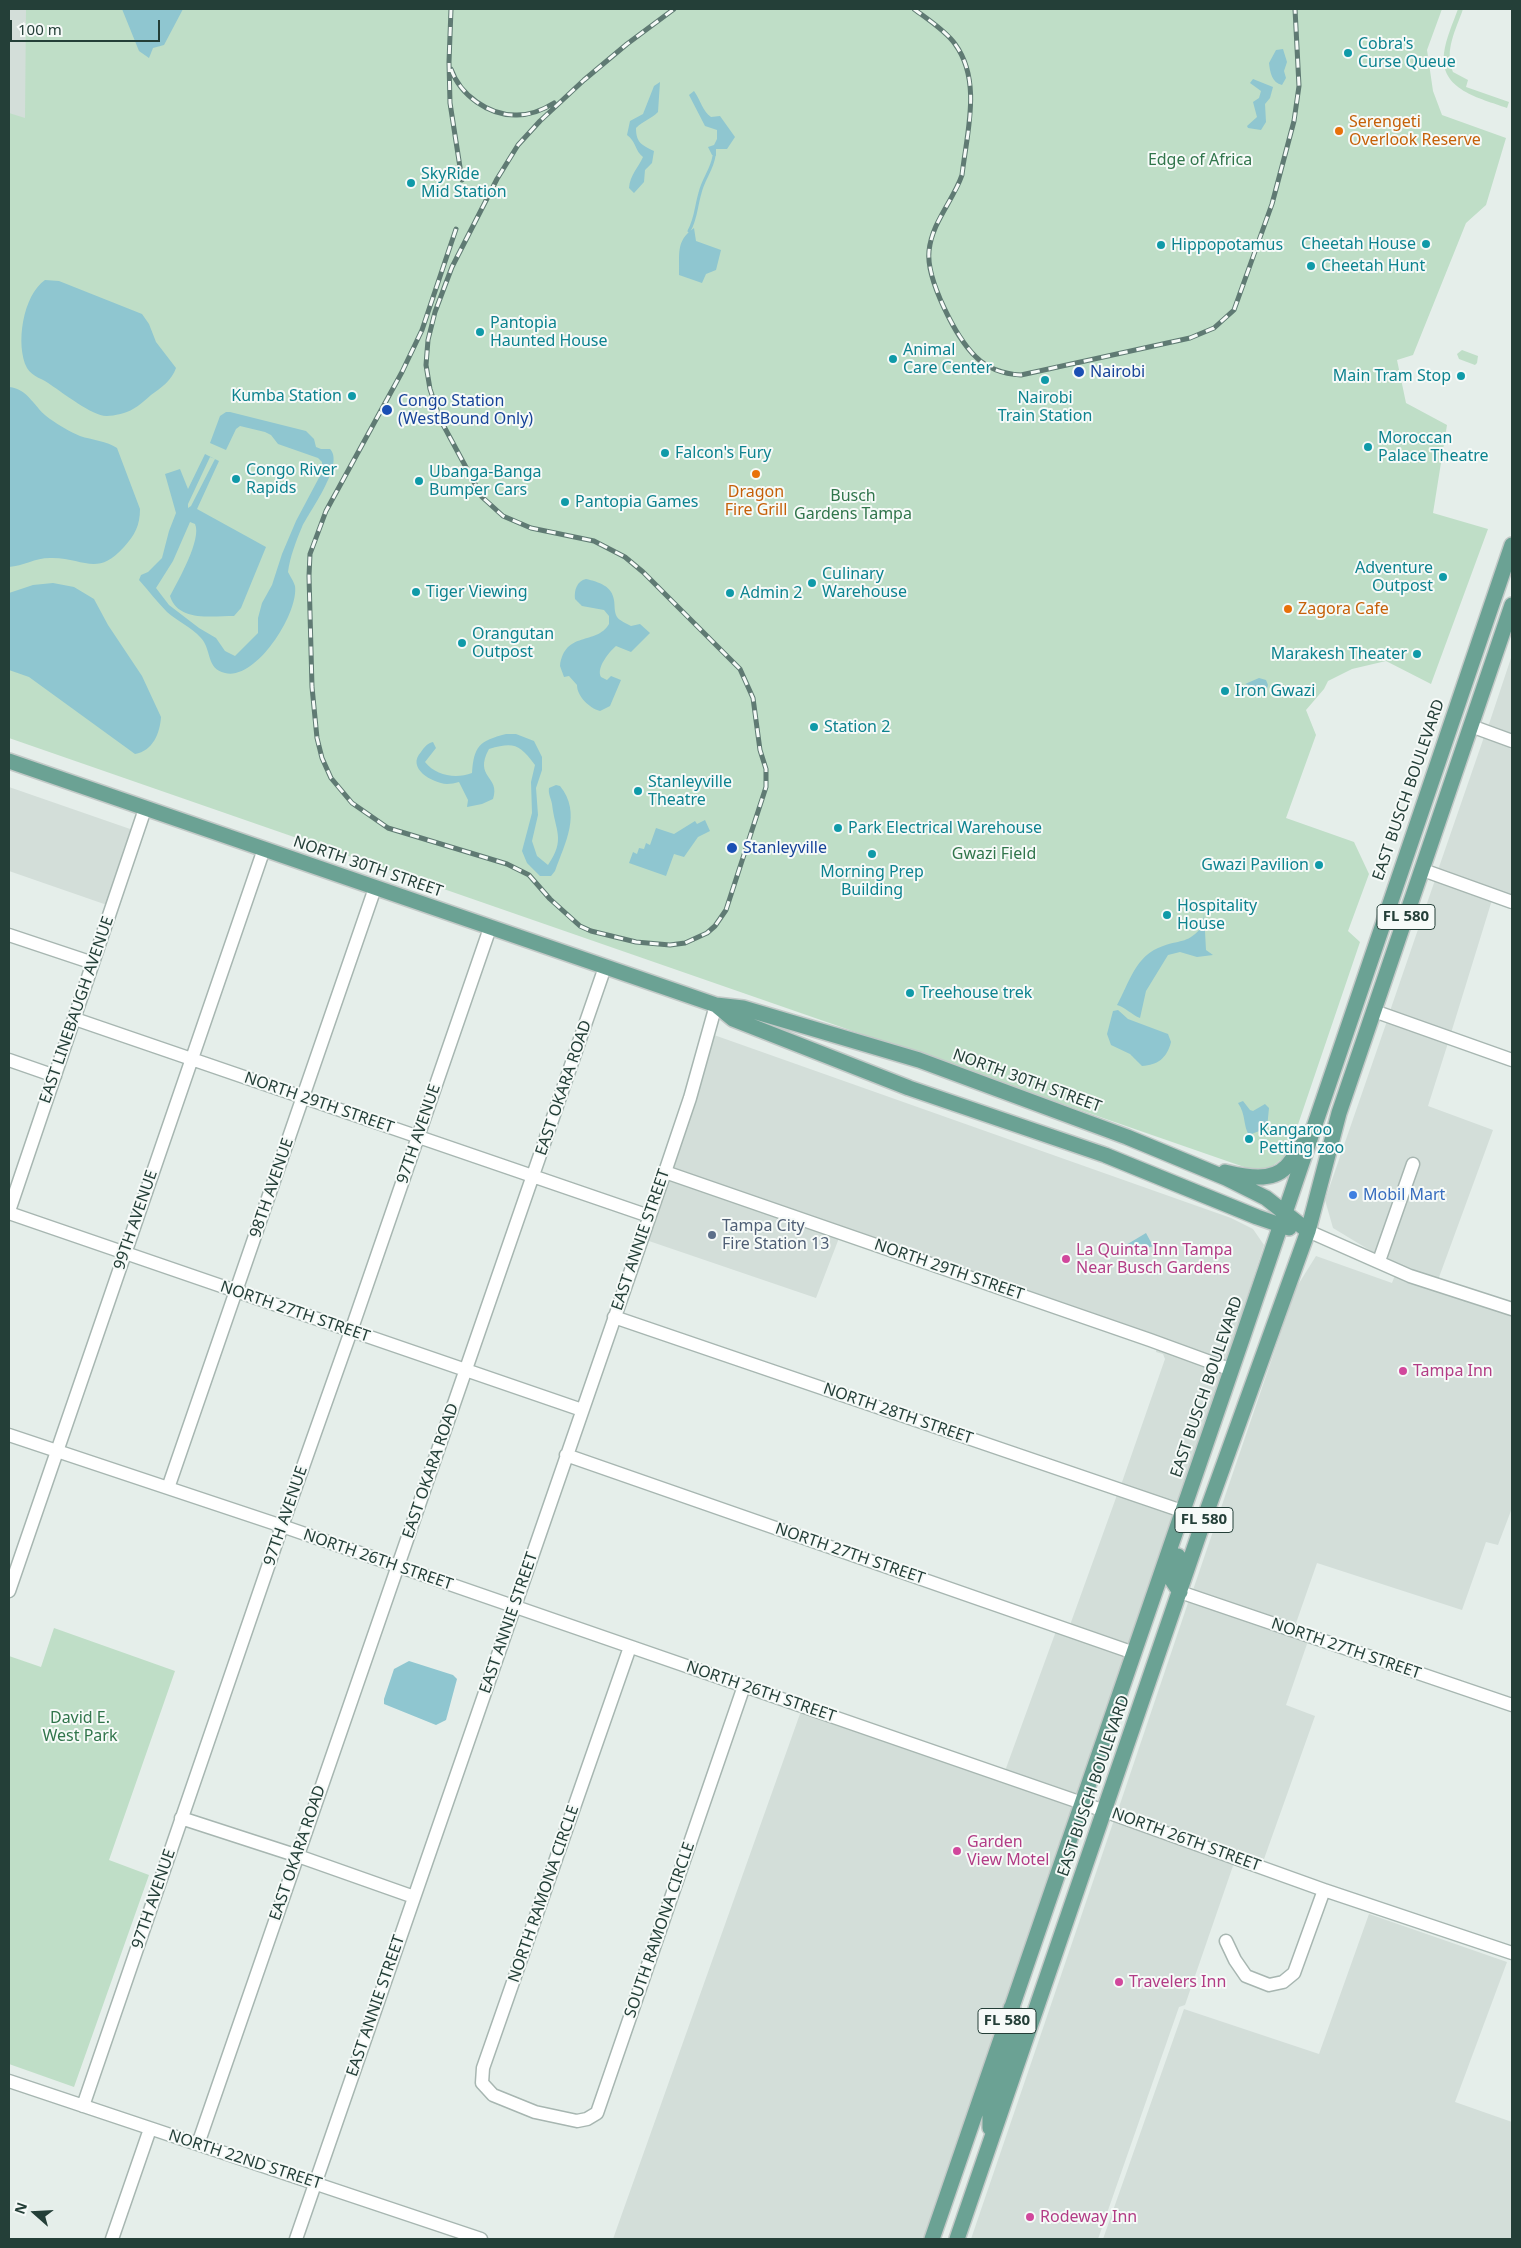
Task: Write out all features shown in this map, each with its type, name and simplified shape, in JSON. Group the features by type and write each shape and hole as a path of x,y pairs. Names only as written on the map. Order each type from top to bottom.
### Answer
{"main road":[{"name":"EAST BUSCH BOULEVARD","path":"932,2239 1232,1370 1512,545"},
{"name":"EAST BUSCH BOULEVARD","path":"957,2239 1207,1511 1308,1231 1340,1113 1512,605"},
{"path":"1470,726 1468,708 1470,689 1486,622"},
{"name":"NORTH 30TH STREET","path":"9,761 716,1005 743,1008 918,1060 1127,1137 1194,1165 1266,1198 1283,1219"},
{"path":"1374,1011 1367,1004 1366,995 1390,900"},
{"name":"NORTH 30TH STREET","path":"716,1005 733,1019 844,1063 1283,1219 1308,1231"},
{"path":"1194,1165 1256,1178 1275,1174 1285,1169 1311,1134"},
{"path":"1180,1592 1173,1583 1172,1576 1189,1522 1182,1512"},
{"path":"990,2139 990,2106 1018,2022 1018,2017 1011,2008"}],"street":[{"path":"1470,726 1512,741"},
{"name":"EAST LINEBAUGH AVENUE","path":"9,1212 13,1184 55,1076 145,809"},
{"name":"99TH AVENUE","path":"9,1591 264,850"},
{"path":"1423,870 1512,902"},
{"name":"98TH AVENUE","path":"168,1488 375,888"},
{"name":"97TH AVENUE","path":"83,2106 490,928"},
{"path":"9,935 93,963"},
{"name":"EAST OKARA ROAD","path":"198,2144 605,967"},
{"name":"EAST ANNIE STREET","path":"296,2239 648,1216 665,1172 690,1098 716,1005"},
{"path":"1374,1011 1512,1060"},
{"name":"NORTH 29TH STREET","path":"75,1019 648,1216"},
{"path":"9,1060 55,1076"},
{"path":"1379,1261 1413,1164"},
{"name":"NORTH 29TH STREET","path":"665,1172 1232,1370"},
{"name":"NORTH 27TH STREET","path":"9,1212 124,1254 582,1410"},
{"name":"NORTH 30TH STREET","path":"1308,1231 1410,1276 1512,1309"},
{"name":"NORTH 28TH STREET","path":"614,1317 1182,1512"},
{"name":"NORTH 26TH STREET","path":"9,1435 282,1526 1104,1810 1324,1890 1512,1952"},
{"name":"NORTH 27TH STREET","path":"566,1455 1134,1653"},
{"name":"NORTH 27TH STREET","path":"1180,1592 1512,1705"},
{"name":"NORTH RAMONA CIRCLE","path":"535,2112 493,2095 482,2083 483,2068 630,1647"},
{"name":"SOUTH RAMONA CIRCLE","path":"535,2112 577,2121 587,2119 597,2113 744,1686"},
{"path":"181,1818 298,1856 414,1897"},
{"path":"1226,1941 1235,1960 1246,1976 1269,1985 1283,1982 1294,1973 1324,1890"},
{"name":"NORTH 22ND STREET","path":"9,2083 481,2239"},
{"path":"112,2239 150,2129"}],"shaded area":[{"path":"9,9 75,9 9,272"},
{"path":"1512,655 1512,736 1488,727"},
{"path":"1484,737 1512,747 1512,896 1438,870"},
{"path":"9,787 133,830 107,905 9,871"},
{"path":"1435,880 1492,900 1451,1033 1390,1011"},
{"path":"1387,1021 1448,1043 1428,1106 1493,1130 1438,1280 1387,1260 1420,1161 1409,1158 1376,1254 1333,1228 1325,1200"},
{"path":"714,1035 1231,1218 1253,1229 1264,1245 1226,1362 672,1169"},
{"path":"669,1179 839,1238 816,1298 646,1240"},
{"path":"1316,1256 1392,1283 1395,1275 1512,1314 1512,1508 1498,1545 1486,1542 1462,1610 1317,1563 1295,1626 1193,1590 1296,1288"},
{"path":"1157,1348 1222,1372 1178,1504 1121,1485 1165,1359 1163,1354 1156,1352"},
{"path":"1117,1495 1174,1514 1129,1645 1070,1625"},
{"path":"1189,1600 1308,1641 1286,1705 1315,1716 1264,1859 1239,1851 1237,1853 1118,1810"},
{"path":"1056,1631 1126,1655 1078,1796 1005,1771"},
{"path":"801,1711 1075,1806 1006,2005 1003,2007 1005,2009 926,2239 613,2239"},
{"path":"1114,1820 1234,1863 1185,2005 1179,2007 1098,2239 971,2239"},
{"path":"1369,1914 1507,1962 1455,2102 1512,2122 1512,2239 1103,2239 1184,2009 1319,2054"}],"green space":[{"name":"Busch Gardens Tampa","path":"26,9 1442,9 1427,50 1433,91 1442,115 1506,138 1486,205 1466,223 1413,355 1397,360 1406,403 1447,425 1433,513 1488,529 1431,684 1386,661 1352,669 1328,681 1324,689 1306,710 1316,735 1286,818 1354,842 1369,874 1348,931 1360,942 1288,1154 1270,1168 1247,1168 9,738 9,113 25,118"},
{"path":"1458,9 1463,9 1450,48 1453,72 1468,80 1466,87 1509,102 1507,108 1464,91 1448,76 1444,66 1444,53"},
{"path":"1462,350 1478,356 1475,365 1459,359 1457,354"},
{"name":"David E. West Park","path":"54,1628 175,1671 109,1860 149,1875 74,2087 9,2064 9,1656 41,1667"}],"water":[{"path":"122,9 183,9 164,45 153,48 149,58 139,51"},
{"path":"1283,49 1287,62 1284,71 1286,78 1282,85 1274,80 1269,63 1276,50"},
{"path":"1253,79 1273,87 1270,98 1265,104 1266,122 1261,130 1248,128 1247,126 1257,117 1253,102 1259,98 1261,91 1250,83"},
{"path":"660,82 658,112 636,128 640,143 654,151 652,163 645,170 644,182 634,193 629,188 630,183 643,157 627,135 630,121 643,114 654,86"},
{"path":"694,91 708,115 711,117 720,116 735,137 727,149 716,149 716,156 712,155 708,147 714,145 717,139 717,130 705,126 689,95"},
{"path":"694,228 696,241 721,250 716,270 706,274 702,283 679,275 681,243"},
{"path":"45,280 59,281 142,314 149,324 156,342 176,368 169,380 135,408 117,415 107,416 94,413 32,374 23,358 23,321 31,297 37,287"},
{"path":"9,387 22,391 44,415 68,430 117,448 140,509 140,515 138,525 131,538 124,547 105,562 89,564 50,558 9,567"},
{"path":"230,412 306,431 314,439 316,447 330,449 333,456 330,476 295,543 288,572 295,586 294,598 283,628 262,656 250,667 237,673 225,673 215,668 201,638 167,612 139,580 141,575 148,572 162,558 176,513 165,474 180,469 188,489 205,454 215,459 219,461 197,509 266,547 241,608 234,616 206,617 188,614 174,604 170,596 188,560 195,539 195,524 190,522 173,561 156,588 169,605 199,628 216,638 225,651 235,656 258,633 258,618 262,603 272,585 282,554 296,521 322,472 322,462 318,458 278,444 271,435 265,432 240,426 236,429 226,450 210,443 220,416","holes":["210,457 215,459 191,506 188,508 188,504"]},
{"path":"586,579 600,583 611,591 615,613 620,620 631,626 640,624 650,633 631,652 616,646 604,660 600,669 601,677 607,680 611,676 621,680 610,706 600,711 584,701 577,685 569,676 564,677 560,666 563,655 568,647 597,635 609,624 609,616 604,610 582,606 575,599 577,586"},
{"path":"53,583 74,587 94,599 108,625 142,676 161,717 157,735 147,749 135,754 29,677 9,670 9,593 33,585"},
{"path":"1259,678 1266,680 1268,685 1266,692 1262,693 1257,687 1245,684"},
{"path":"506,734 516,734 534,741 542,757 542,770 536,788 538,815 532,841 537,856 548,865 557,848 558,841 549,788 556,785 560,786 567,796 571,817 570,828 555,871 551,876 540,876 527,863 522,851 532,813 531,782 535,765 525,753 510,745 489,749 484,766 485,772 493,786 493,799 482,804 467,807 468,800 459,782 447,784 434,781 423,774 417,764 417,758 423,748 433,742 436,748 425,762 430,767 440,773 453,776 472,773 474,756 480,746 490,739"},
{"path":"705,820 710,831 698,837 684,857 674,854 666,876 629,863 633,852 637,854 639,848 644,849 646,843 650,845 656,828 674,834 695,821 697,824"},
{"path":"1204,913 1206,950 1213,955 1197,957 1180,952 1168,955 1146,991 1140,1018 1117,1005 1139,963 1153,950 1193,936 1203,926"},
{"path":"1118,1010 1128,1019 1168,1034 1171,1042 1161,1060 1142,1066 1130,1054 1111,1045 1107,1034 1113,1011"},
{"path":"1243,1101 1253,1111 1265,1104 1269,1108 1267,1128 1249,1135 1238,1103"},
{"path":"1146,1233 1153,1246 1131,1254 1126,1245"},
{"path":"409,1661 453,1675 457,1679 446,1720 436,1725 384,1704 394,1669"}],"waterway":[{"path":"689,231 695,217 701,188 714,156"}],"railway":[{"path":"451,9 450,103 462,180"},
{"path":"456,229 422,330 402,372 326,511 310,554 312,687 317,738 322,758 331,778 352,803 388,828 507,864 529,875 550,899 580,926 591,931 636,942 670,945 685,943 707,933 715,926 726,910 766,787 766,769 760,750 753,698 740,669 643,572 625,557 594,541 531,528 503,516 482,497 440,419 430,389 426,365 428,340 435,312 452,267 497,179 518,145 540,121 584,80 627,44 674,9"},
{"path":"914,9 941,29 955,44 963,58 970,90 971,107 962,175 938,221 931,240 929,263 932,277 937,292 952,322 968,348 976,357 986,365 997,370 1021,375 1190,338 1214,328 1234,310 1272,204 1294,121 1299,86 1295,9"},
{"path":"451,69 455,78 468,95 486,108 496,112 517,115 527,114 541,110 554,103"}],"place":[{"name":"Cobra's Curse Queue","path":"1348,53"},
{"name":"Serengeti Overlook Reserve","path":"1339,131"},
{"name":"SkyRide Mid Station","path":"411,183"},
{"name":"Cheetah House","path":"1426,244"},
{"name":"Hippopotamus","path":"1161,245"},
{"name":"Cheetah Hunt","path":"1311,266"},
{"name":"Pantopia Haunted House","path":"480,332"},
{"name":"Animal Care Center","path":"893,359"},
{"name":"Nairobi","path":"1079,372"},
{"name":"Main Tram Stop","path":"1461,376"},
{"name":"Nairobi Train Station","path":"1045,380"},
{"name":"Kumba Station","path":"352,396"},
{"name":"Congo Station (WestBound Only)","path":"387,410"},
{"name":"Moroccan Palace Theatre","path":"1368,447"},
{"name":"Falcon's Fury","path":"665,453"},
{"name":"Dragon Fire Grill","path":"756,474"},
{"name":"Congo River Rapids","path":"236,479"},
{"name":"Ubanga-Banga Bumper Cars","path":"419,481"},
{"name":"Pantopia Games","path":"565,502"},
{"name":"Adventure Outpost","path":"1443,577"},
{"name":"Culinary Warehouse","path":"812,583"},
{"name":"Tiger Viewing","path":"416,592"},
{"name":"Admin 2","path":"730,593"},
{"name":"Zagora Cafe","path":"1288,609"},
{"name":"Orangutan Outpost","path":"462,643"},
{"name":"Marakesh Theater","path":"1417,654"},
{"name":"Iron Gwazi","path":"1225,691"},
{"name":"Station 2","path":"814,727"},
{"name":"Stanleyville Theatre","path":"638,791"},
{"name":"Park Electrical Warehouse","path":"838,828"},
{"name":"Stanleyville","path":"732,848"},
{"name":"Morning Prep Building","path":"872,854"},
{"name":"Gwazi Pavilion","path":"1319,865"},
{"name":"Hospitality House","path":"1167,915"},
{"name":"Treehouse trek","path":"910,993"},
{"name":"Kangaroo Petting zoo","path":"1249,1139"},
{"name":"Mobil Mart","path":"1353,1195"},
{"name":"Tampa City Fire Station 13","path":"712,1235"},
{"name":"La Quinta Inn Tampa Near Busch Gardens","path":"1066,1259"},
{"name":"Tampa Inn","path":"1403,1371"},
{"name":"Garden View Motel","path":"957,1851"},
{"name":"Travelers Inn","path":"1119,1982"},
{"name":"Rodeway Inn","path":"1030,2217"}],"park label":[{"name":"Edge of Africa","path":"1200,160"},
{"name":"Gwazi Field","path":"994,854"}]}
